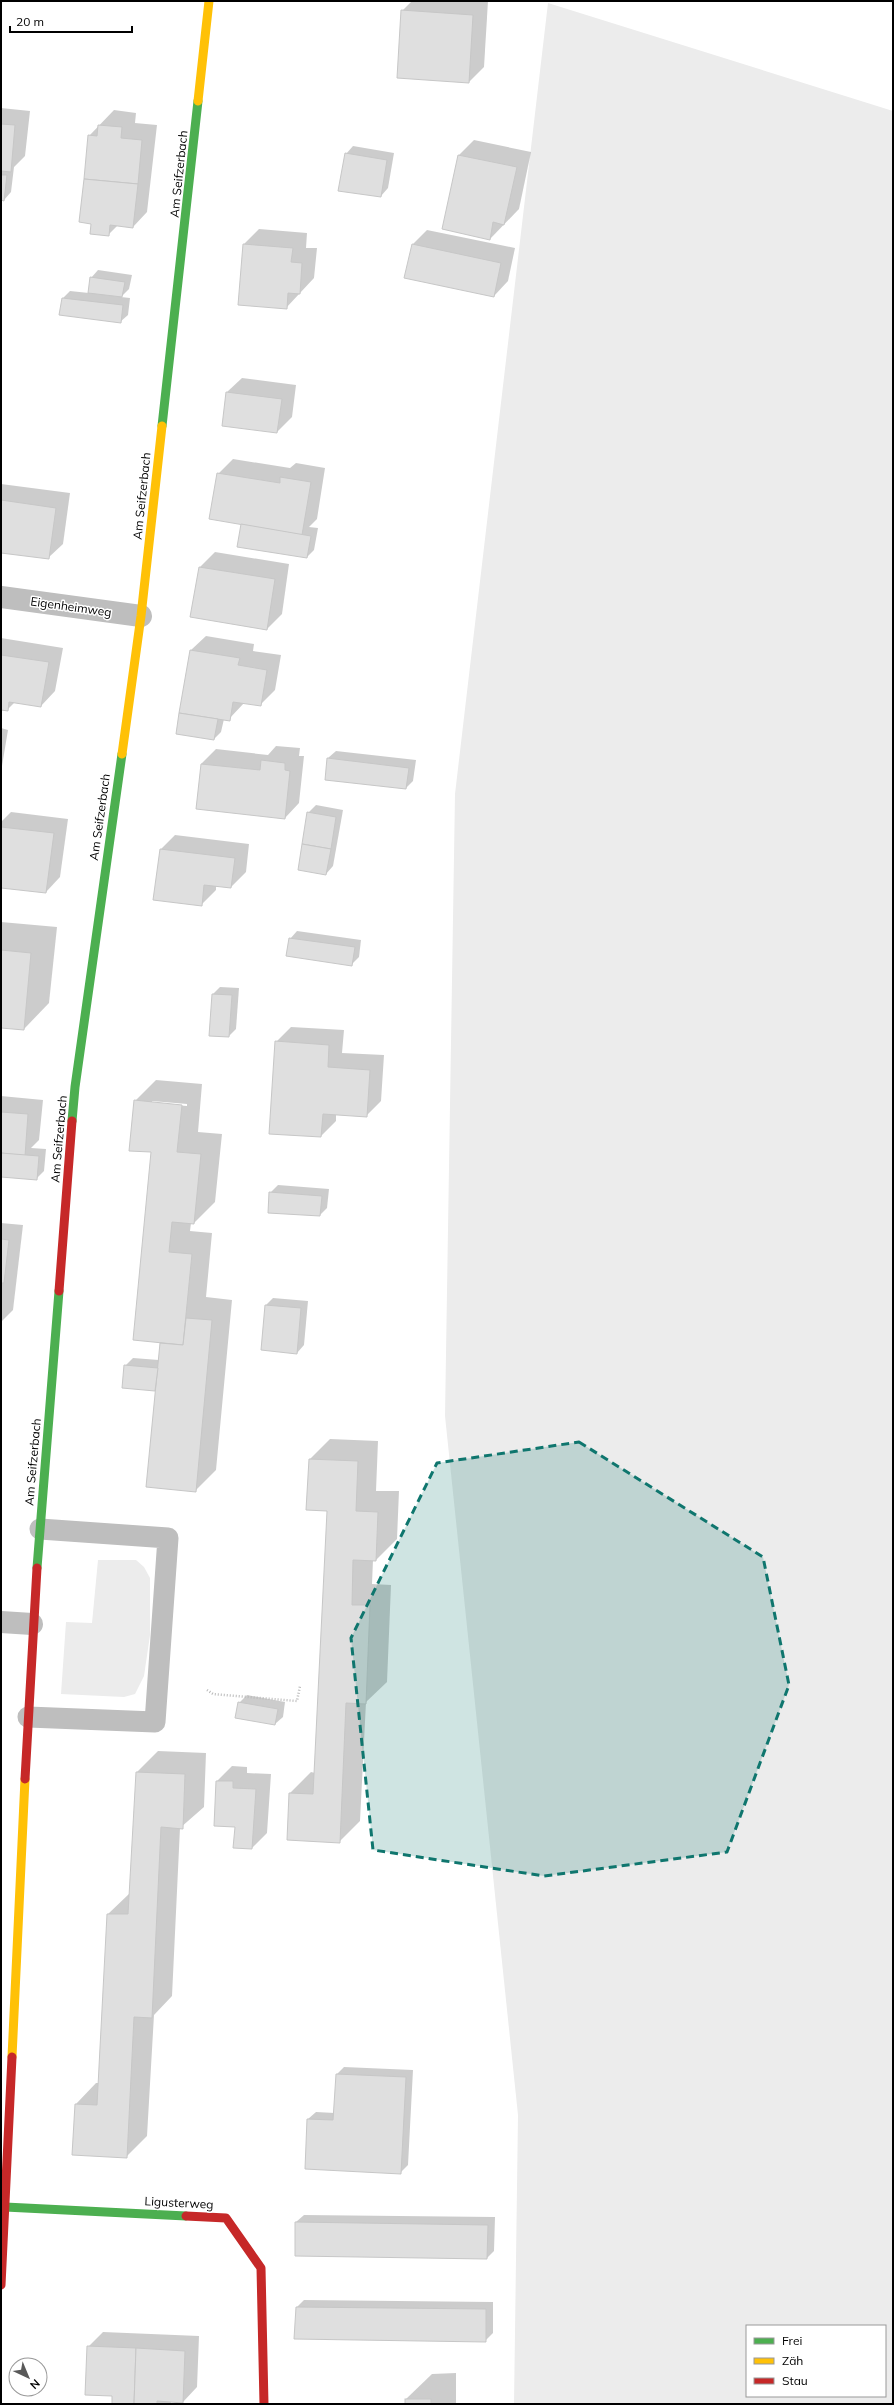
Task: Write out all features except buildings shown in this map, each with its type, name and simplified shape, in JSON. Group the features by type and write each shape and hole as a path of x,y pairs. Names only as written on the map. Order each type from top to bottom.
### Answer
{"street":[{"name":"Am Seifzerbach","path":"1,2285 32,1624 75,1087 141,616 209,1"},
{"name":"Eigenheimweg","path":"1,597 141,616"},
{"path":"1,1622 32,1624"},
{"name":"Ligusterweg","path":"5,2207 226,2218 261,2268 264,2404"}],"lane":[{"path":"28,1717 155,1722 168,1546 168,1538 40,1529"}],"path":[{"path":"207,1690 213,1694 297,1701 300,1686"}],"highlighted area":[{"path":"579,1442 763,1557 789,1685 727,1852 544,1876 373,1850 351,1638 437,1463"}],"shaded area":[{"path":"548,3 893,111 893,2404 514,2404 518,2115 445,1416 455,794"},
{"path":"98,1560 136,1560 144,1567 150,1578 150,1635 144,1676 135,1694 124,1697 61,1694 66,1622 92,1623"}],"traffic: fast":[{"path":"162,426 198,101"},
{"path":"72,1121 75,1087 122,754"},
{"path":"37,1568 59,1291"},
{"path":"5,2207 186,2216"}],"traffic: slow":[{"path":"198,101 209,1"},
{"path":"122,754 141,616 162,426"},
{"path":"12,2057 25,1779"}],"traffic: jam":[{"path":"59,1291 72,1121"},
{"path":"25,1779 37,1568"},
{"path":"1,2285 12,2057"},
{"path":"186,2216 226,2218 261,2268 264,2404"}]}
